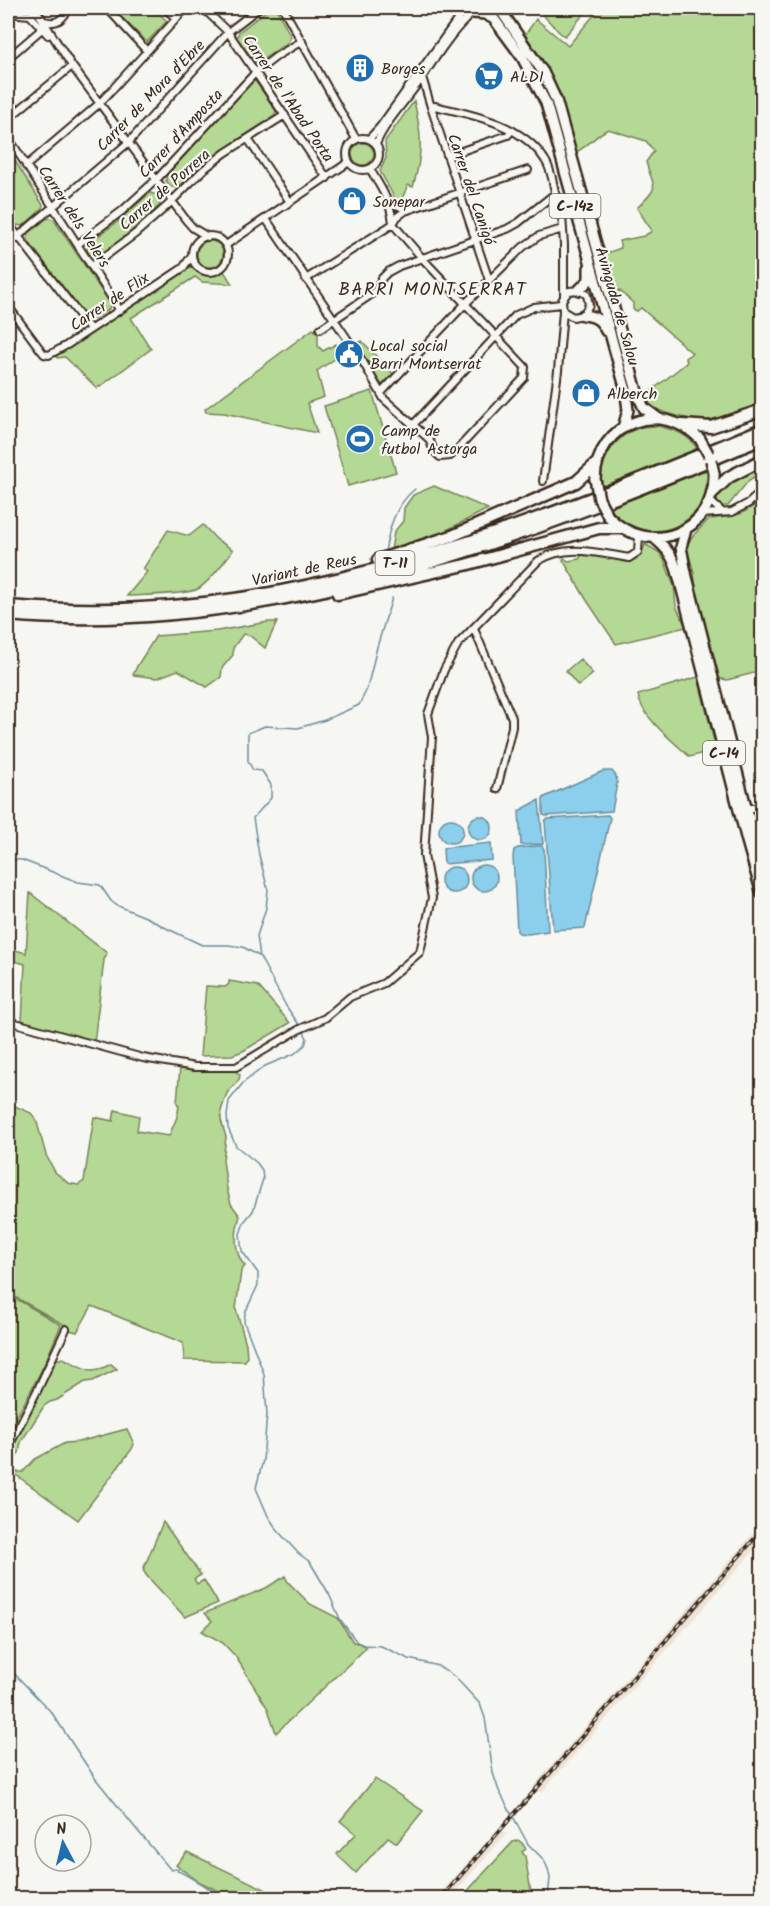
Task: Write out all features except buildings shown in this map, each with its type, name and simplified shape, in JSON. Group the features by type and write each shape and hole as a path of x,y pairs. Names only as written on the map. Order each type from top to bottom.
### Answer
{"highway":[{"path":"682,425 711,427 762,410"},
{"name":"Variant de Reus","path":"8,606 91,609 187,605 242,598 367,571 456,545 580,502 762,429"},
{"name":"Variant de Reus","path":"8,615 91,619 144,617 189,614 301,596 369,580 460,554 583,512 762,439"},
{"path":"711,497 729,477 762,460"},
{"path":"187,605 365,565 452,536 576,482 596,464"},
{"path":"259,604 271,607 302,602 465,565 599,528 621,528"}],"main road":[{"path":"468,9 485,14"},
{"name":"C-14z","path":"485,14 498,9"},
{"name":"Avinguda de Salou","path":"498,9 530,51 556,100 630,385"},
{"name":"Avinguda de Salou","path":"485,14 494,19 522,57 546,103 616,354 630,385"},
{"path":"576,290 589,280 586,245"},
{"path":"583,315 593,316 600,320 616,354"},
{"name":"C-14z","path":"630,385 644,408 659,419"},
{"name":"C-14z","path":"623,428 628,410 630,385"},
{"path":"659,419 682,425 700,439 709,454 714,473 711,497 702,514 686,529 654,538 639,536 621,528 608,516 598,499 595,479 596,464 605,445 623,428 640,420 659,419"},
{"name":"C-14","path":"686,529 681,547 682,573 762,894"},
{"name":"C-14","path":"654,538 663,545 682,573 762,869"}],"street":[{"path":"8,58 43,25 58,22 70,8"},
{"path":"107,8 147,51"},
{"path":"165,8 176,18"},
{"path":"26,166 100,103 186,8"},
{"name":"Carrer de l'Abad Porta","path":"203,8 228,32 327,178"},
{"name":"Carrer de Mora d'Ebre","path":"8,245 129,142 228,32 259,8"},
{"path":"283,8 356,139"},
{"path":"30,15 38,9 43,25"},
{"path":"376,144 369,139 356,139 347,149 346,157 357,170 370,169 377,163 379,157 376,144 379,137 467,17 468,9"},
{"path":"369,139 460,16 468,9"},
{"path":"8,13 30,15 43,25 186,220 193,228 208,237 217,238 225,245 228,258 220,269 206,272 196,266 192,255 196,243 186,220"},
{"name":"Carrer d'Amposta","path":"78,244 122,211 157,179 256,72 302,41"},
{"path":"8,119 72,66"},
{"name":"Carrer del Canigó","path":"422,77 430,107 489,280"},
{"path":"413,90 420,90 428,98"},
{"name":"Carrer del Canigó","path":"430,107 467,114 512,130 545,160 558,197 563,230 564,296"},
{"name":"Carrer de Porrera","path":"92,266 135,234 203,170 285,115"},
{"path":"447,156 508,135 512,130"},
{"name":"Carrer dels Velers","path":"8,137 119,309"},
{"path":"248,139 290,202"},
{"path":"225,245 349,162"},
{"path":"266,219 384,399 429,439 434,451 440,457 455,452 524,378 523,362 422,258 393,224 389,202 370,169"},
{"path":"306,279 393,224 397,217 408,210 528,170"},
{"path":"320,329 375,292 388,272 507,229 552,196 558,197"},
{"path":"389,202 408,210"},
{"path":"8,223 90,329"},
{"path":"381,393 466,303 530,240 563,230"},
{"path":"196,243 208,237"},
{"name":"Carrer de Flix","path":"8,306 44,354 49,355 183,268 192,255"},
{"name":"Carrer de Flix","path":"183,268 196,266"},
{"path":"413,425 516,315 546,304 564,310 573,317 583,315 588,308 589,301 584,293 568,287 563,277"},
{"path":"543,481 558,371 564,296 576,290"},
{"path":"702,514 732,512 749,503 762,491"},
{"path":"711,497 722,512"},
{"path":"8,1021 142,1058 195,1067 237,1067 298,1030 325,1018 350,997 384,983 420,952 432,898 424,855 432,737 428,714 444,670 458,644 538,561 546,556 580,550 628,558 638,552 639,536"},
{"path":"474,629 512,718 498,789"},
{"path":"746,808 762,811"},
{"path":"8,1448 66,1329"},
{"path":"8,1441 15,1432"}],"shaded area":[{"path":"762,1523 762,1541 541,1793 533,1787"},
{"path":"499,1828 506,1834 450,1898 436,1898"}],"green space":[{"path":"112,8 153,8 167,21 147,42"},
{"path":"270,8 276,8 291,37 288,42 259,62 255,62 237,38 239,32"},
{"path":"549,8 589,8 565,36 543,15"},
{"path":"600,8 744,8 762,17 762,405 718,419 697,420 659,410 645,396 686,363 685,358 692,353 641,308 637,311 633,309 633,303 619,290 614,295 604,254 621,248 619,241 644,236 652,231 637,208 653,191 654,187 646,162 654,151 646,141 608,129 582,149 575,150 558,92 542,59 525,35 536,19 568,46"},
{"path":"253,81 276,111 274,116 220,152 177,188 172,187 166,181 167,175"},
{"path":"414,101 419,124 420,154 413,187 408,185 401,201 394,197 380,171 386,158 385,141"},
{"path":"363,143 371,146 374,154 371,162 363,165 355,162 352,154 355,146"},
{"path":"8,150 43,205 42,209 23,226 16,225 8,215"},
{"path":"150,193 157,195 161,202 159,206 110,248 94,257 89,254 88,244"},
{"path":"51,218 110,303 109,309 94,319 87,318 28,241 28,234 46,219"},
{"path":"210,241 219,245 223,254 219,263 210,267 201,263 197,254 201,245"},
{"path":"190,267 208,275 224,271 232,284 202,282 195,277 131,318 151,349 102,385 97,388 65,357 57,358 55,355"},
{"path":"313,329 318,334 318,346 323,351 336,344 342,354 317,371 324,397 307,403 317,433 224,413 206,412 205,409"},
{"path":"362,341 393,374 382,385 355,345"},
{"name":"Camp de futbol Astorga","path":"372,391 396,472 348,486 324,406"},
{"path":"658,426 685,436 697,449 601,487 603,468 615,443 639,428"},
{"path":"762,463 762,477 757,475 749,480 728,506 719,506 717,499 725,487"},
{"path":"706,470 705,492 699,507 691,516 670,528 648,530 638,528 618,517 609,508"},
{"path":"434,486 488,509 435,536 391,550 394,532 403,521 404,508 413,495"},
{"path":"762,498 762,671 727,680 718,678 698,603 687,546 691,538 709,519 744,512"},
{"path":"203,525 216,539 233,550 208,581 192,591 127,596 147,572 143,569 168,530 189,536"},
{"path":"645,544 660,553 664,560 674,586 676,606 686,627 616,644 563,560 564,558 568,561 579,559 583,553 631,560 641,556"},
{"path":"277,622 265,648 249,635 243,634 233,648 233,655 222,668 221,677 207,687 178,670 157,678 133,675 156,636 217,631"},
{"path":"580,659 593,674 578,686 566,671"},
{"path":"698,677 716,749 690,757 667,737 645,712 638,695"},
{"path":"30,893 107,953 104,960 94,1043 22,1022 25,964 8,959 8,948 26,953"},
{"path":"229,981 258,986 290,1023 243,1051 232,1055 200,1056 206,986 225,987"},
{"path":"180,1066 228,1069 240,1075 239,1080 227,1093 221,1111 221,1120 226,1137 223,1160 227,1189 231,1204 240,1216 236,1242 238,1255 245,1266 241,1271 236,1309 246,1344 245,1361 184,1360 183,1343 92,1306 77,1332 66,1329 65,1325 8,1293 8,1103 31,1113 36,1119 46,1155 55,1172 68,1183 78,1185 84,1181 94,1117 113,1121 115,1110 139,1116 137,1131 169,1136 179,1106 177,1103"},
{"path":"8,1294 61,1325 44,1365 8,1434"},
{"path":"63,1358 87,1369 98,1370 111,1364 117,1369 93,1381 85,1382 44,1406 21,1442 19,1453 8,1459 8,1449 55,1360"},
{"path":"127,1429 134,1444 132,1449 78,1520 12,1472 23,1472 35,1459 65,1443 78,1442"},
{"path":"163,1522 201,1575 194,1579 197,1584 204,1580 218,1603 185,1617 146,1575 143,1570"},
{"path":"285,1576 310,1604 338,1618 353,1642 362,1644 366,1648 276,1733 268,1709 236,1657 223,1643 202,1631 212,1621 205,1613 266,1588"},
{"path":"375,1779 423,1811 397,1843 388,1837 356,1873 337,1854 356,1834 340,1821"},
{"path":"518,1840 526,1849 522,1852 525,1856 532,1898 462,1898 513,1842"},
{"path":"187,1852 275,1894 273,1898 233,1898 198,1881 176,1865"}],"water":[{"path":"603,771 612,771 616,776 612,811 543,815 545,797"},
{"path":"539,800 543,844 521,845 519,811"},
{"path":"608,815 610,818 585,928 553,930 545,821"},
{"path":"480,816 489,819 492,828 489,837 480,840 471,837 468,828 471,819"},
{"path":"451,819 460,822 463,831 460,840 451,843 442,840 439,831 442,822"},
{"path":"491,843 492,860 444,864 443,848"},
{"path":"542,846 548,931 519,933 517,931 514,850"},
{"path":"484,865 493,869 497,878 493,887 484,891 475,887 471,878 475,869"},
{"path":"454,867 463,871 467,880 463,889 454,893 445,889 441,880 445,871"}],"waterway":[{"path":"385,552 394,518 402,502 415,489"},
{"path":"300,1026 286,1006 260,957 257,936 266,908 268,890 253,818 271,798 271,785 262,771 253,770 248,761 248,733 265,726 298,728 325,720 359,705 367,689 392,598"},
{"path":"8,859 22,860 78,882 100,885 116,905 202,945 243,947 259,956"},
{"path":"303,1030 307,1038 305,1045 294,1054 265,1066 243,1083 229,1101 227,1116 228,1128 236,1146 257,1163 262,1170 263,1179 253,1211 244,1222 240,1234 242,1251 258,1273 258,1285 245,1313 244,1322 264,1374 267,1414 263,1460 256,1488 268,1516 298,1553 310,1562 329,1594 340,1619 356,1641 362,1645 381,1646 409,1659 438,1666 456,1678 480,1704 485,1718 493,1773 499,1791 528,1844 544,1860 550,1878 548,1898"},
{"path":"8,1667 52,1713 95,1778 171,1870 176,1869 225,1898"}],"railway":[{"path":"441,1898 762,1530"}],"place":[{"name":"Borges","path":"360,68"},
{"name":"ALDI","path":"489,76"},
{"name":"Sonepar","path":"352,201"},
{"name":"Local social Barri Montserrat","path":"349,354"},
{"name":"Alberch","path":"586,393"},
{"name":"Camp de futbol Astorga","path":"360,439"}],"district":[{"name":"BARRI MONTSERRAT","path":"433,289"}]}
